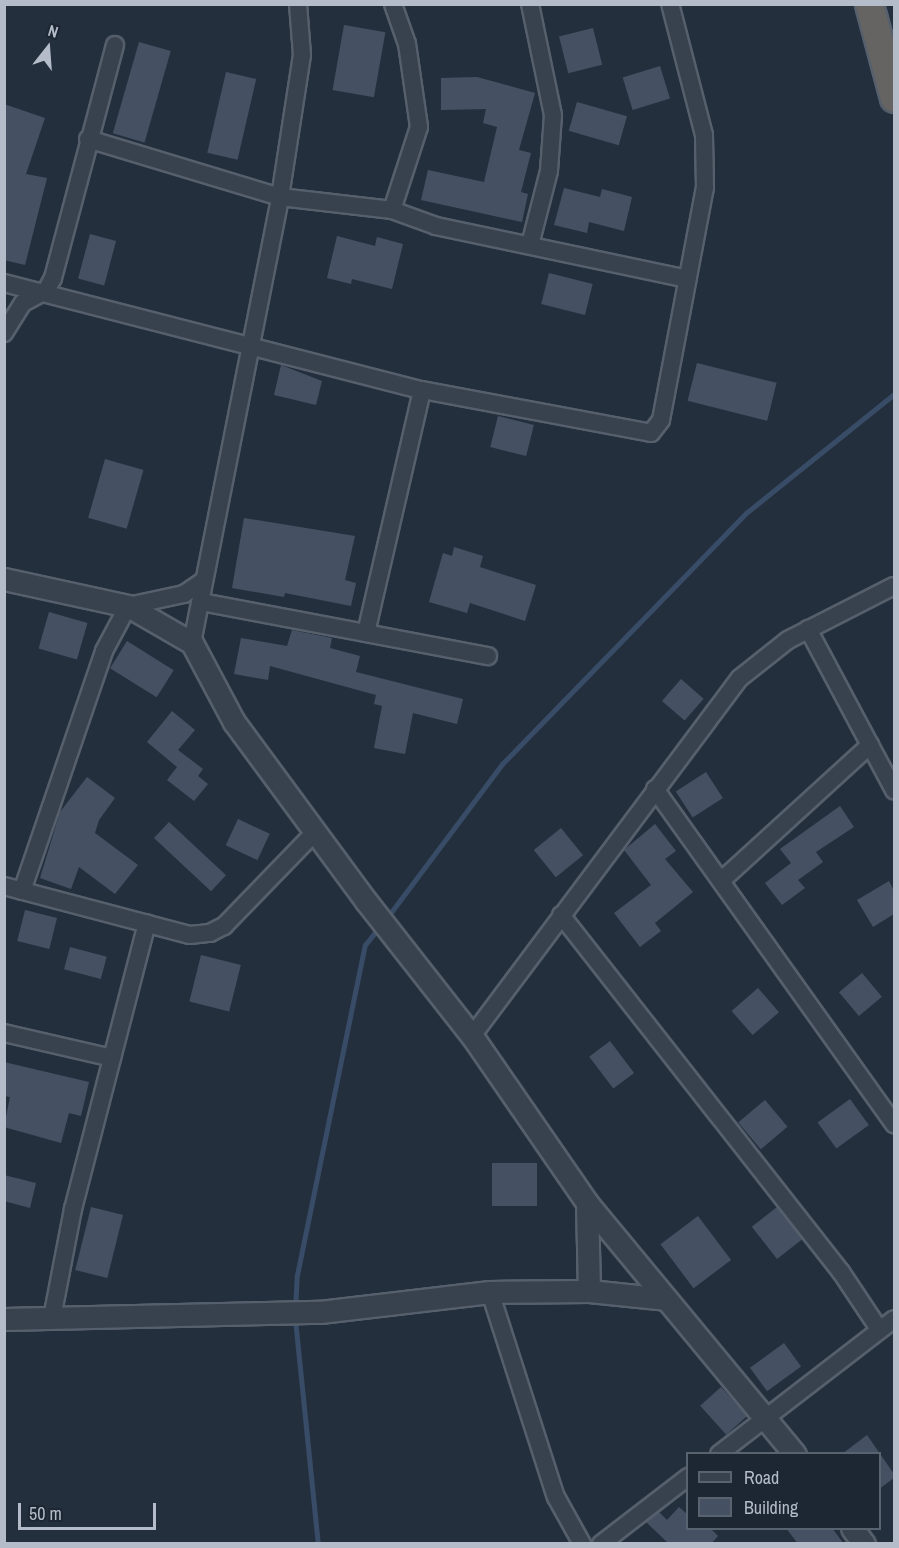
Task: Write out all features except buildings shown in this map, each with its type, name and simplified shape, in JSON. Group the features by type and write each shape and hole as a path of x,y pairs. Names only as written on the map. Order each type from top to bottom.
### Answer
{"highway":[{"path":"869,4 894,98"}],"street":[{"path":"192,643 202,602 202,582 280,197 302,55 298,4"},
{"path":"392,210 419,126 407,44 393,4"},
{"path":"530,4 553,115 549,171 531,244"},
{"path":"4,282 422,390 651,433 661,420 705,188 704,135 670,4"},
{"path":"4,333 23,303 46,291 53,278 88,139 115,45"},
{"path":"88,139 280,197 392,210 436,226 531,244 687,279"},
{"path":"366,633 422,390"},
{"path":"4,579 128,606 192,643 234,722 366,901 472,1036 587,1203 767,1417 793,1452"},
{"path":"21,891 104,651 128,606 184,594 202,582"},
{"path":"472,1036 740,678 763,656 808,629 894,586"},
{"path":"202,602 488,656"},
{"path":"808,629 894,790"},
{"path":"721,881 870,745"},
{"path":"655,789 894,1124"},
{"path":"4,886 190,934 210,933 224,926 315,832"},
{"path":"561,915 841,1272 879,1329"},
{"path":"52,1318 73,1209 147,923"},
{"path":"4,1033 112,1058"},
{"path":"587,1203 589,1291"},
{"path":"4,1319 277,1311 320,1312 490,1292 589,1291 666,1299"},
{"path":"490,1292 556,1497 582,1544"},
{"path":"722,1452 894,1319"},
{"path":"601,1544 686,1479"},
{"path":"854,1530 864,1544"}],"waterway":[{"path":"386,919 502,764 746,513 894,394"},
{"path":"295,1309 297,1275 365,945 380,926"},
{"path":"295,1319 318,1544"}]}
